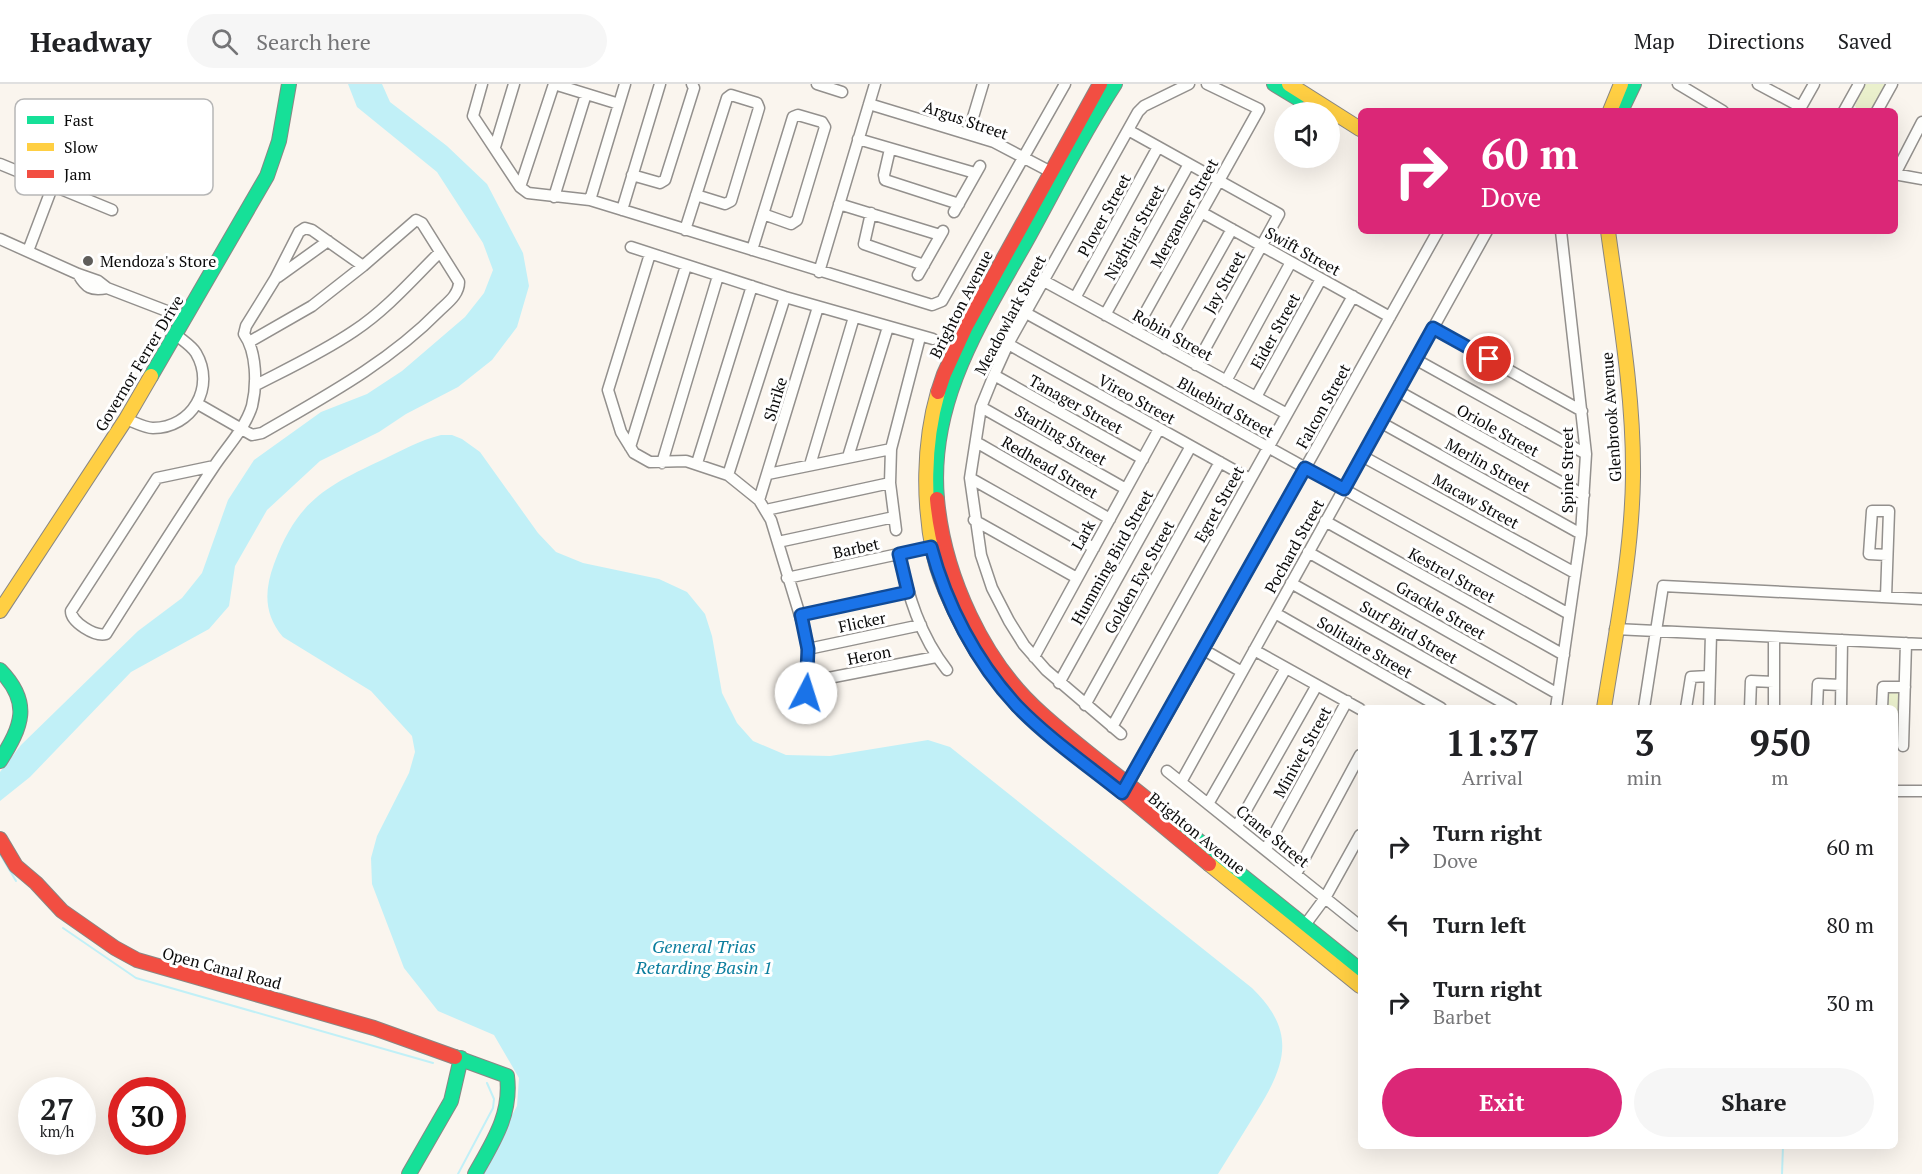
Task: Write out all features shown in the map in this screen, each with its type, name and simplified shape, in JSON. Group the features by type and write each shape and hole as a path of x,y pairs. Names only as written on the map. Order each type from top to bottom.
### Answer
{"street":[{"name":"Governor Ferrer Drive","path":"0,611 126,419 267,176 279,141 289,84"},
{"path":"482,84 473,116 520,187 532,195 590,200 932,305 942,301 1065,84"},
{"path":"495,147 514,84"},
{"path":"520,187 554,84 619,104"},
{"path":"590,200 625,84"},
{"path":"622,210 660,84"},
{"path":"632,175 660,183 665,180 694,88 692,84"},
{"path":"817,84 838,88"},
{"path":"819,272 875,84"},
{"path":"968,134 983,84"},
{"name":"Brighton Avenue","path":"1100,84 966,326 938,393 927,459 927,509 931,547 948,600 962,628 1005,692 1028,716 1305,925 1358,968"},
{"name":"Brighton Avenue","path":"1115,84 963,356 948,395 941,426 936,481 945,553 957,591 974,627 1011,681 1039,712 1125,788 1358,984"},
{"name":"Meadowlark Street","path":"1117,730 1059,683 1034,657 1009,621 992,588 981,555 974,520 970,478 981,407 1008,344 1128,130 1144,106 1189,84"},
{"name":"Merganser Street","path":"1135,331 1259,109 1207,84"},
{"path":"1274,84 1303,102"},
{"path":"1289,84 1358,128"},
{"path":"1611,108 1621,84"},
{"path":"1622,108 1634,84"},
{"path":"1678,84 1718,108"},
{"path":"1758,84 1801,107 1811,85"},
{"path":"1849,108 1859,84"},
{"path":"1879,108 1893,84"},
{"path":"555,197 586,94"},
{"path":"685,230 696,195 727,98 731,94 756,103 759,108 731,201 725,204 696,195"},
{"name":"Argus Street","path":"869,104 994,142 1051,172"},
{"path":"752,250 763,214 793,117 798,115 822,122 825,127 797,220 791,224 763,214"},
{"path":"1898,169 1918,136 1922,122"},
{"path":"1340,125 1358,136"},
{"path":"1128,130 1219,181"},
{"path":"858,139 977,170 956,208 885,180 890,149"},
{"name":"Plover Street","path":"1075,298 1158,147"},
{"path":"0,164 15,170"},
{"name":"Nightjar Street","path":"1105,315 1189,164"},
{"path":"1898,175 1922,179"},
{"name":"Jay Street","path":"1196,365 1278,214 1219,181"},
{"path":"27,251 49,195"},
{"path":"77,195 112,210"},
{"path":"839,204 871,213 942,233 921,270 864,244 871,213"},
{"name":"Swift Street","path":"1201,212 1390,317"},
{"path":"198,404 240,430 252,435 262,434 375,366 419,332 459,288 459,282 422,223 416,220 312,306 249,342"},
{"path":"214,466 157,478 71,611 74,619 96,634 106,634 214,466 240,430 251,408 256,384 249,342 244,334 246,326 275,279 299,232 305,228 312,230 363,266"},
{"path":"1166,348 1232,229"},
{"name":"Falcon Street","path":"1125,788 1435,234"},
{"name":"Pochard Street","path":"1181,782 1484,234"},
{"name":"Spine Street","path":"1556,705 1581,534 1586,454 1561,234"},
{"name":"Glenbrook Avenue","path":"1596,705 1620,528 1624,465 1620,393 1599,234"},
{"name":"Glenbrook Avenue","path":"1604,705 1629,530 1633,450 1629,393 1608,234"},
{"path":"0,239 78,274 88,288 95,291 107,288 185,318"},
{"path":"275,279 328,241"},
{"path":"631,247 785,297 933,339"},
{"path":"256,384 307,360 356,330 400,292 440,252"},
{"path":"650,254 608,390 621,432 630,447 641,458 650,462 663,463 680,460 697,463 728,475 759,500 766,510 778,542 787,578 801,615 808,649"},
{"path":"1226,381 1291,262"},
{"path":"630,447 686,266"},
{"path":"663,463 718,276"},
{"name":"Eider Street","path":"1256,397 1321,279"},
{"name":"Robin Street","path":"1044,281 1287,414"},
{"path":"697,463 752,286"},
{"name":"Egret Street","path":"1117,730 1268,447 1353,296"},
{"path":"728,475 785,297"},
{"name":"Shrike","path":"759,500 818,307"},
{"name":"Bluebird Street","path":"1026,313 1569,614"},
{"path":"810,465 854,317"},
{"path":"848,457 888,327"},
{"path":"1433,328 1582,411"},
{"path":"126,419 151,429 178,423 198,404 205,378 196,351 175,334"},
{"path":"896,530 890,483 891,449 920,337"},
{"name":"Vireo Street","path":"1008,344 1251,479"},
{"path":"1415,359 1586,454"},
{"name":"Tanager Street","path":"994,375 1143,459"},
{"name":"Oriole Street","path":"1398,391 1584,495"},
{"name":"Starling Street","path":"981,407 1126,489"},
{"name":"Merlin Street","path":"1380,422 1581,534"},
{"name":"Lark","path":"1034,657 1160,429"},
{"name":"Redhead Street","path":"976,442 1110,519"},
{"name":"Humming Bird Street","path":"1059,683 1191,446"},
{"path":"768,474 891,449"},
{"name":"Macaw Street","path":"1362,456 1575,573"},
{"name":"Golden Eye Street","path":"1085,705 1220,462"},
{"path":"970,478 1094,548"},
{"path":"766,510 890,483"},
{"path":"778,542 894,516"},
{"path":"974,520 1077,578"},
{"name":"Kestrel Street","path":"1325,521 1564,655"},
{"name":"Barbet","path":"787,578 931,547"},
{"name":"Grackle Street","path":"1308,552 1558,694"},
{"path":"899,554 908,592 921,625 936,657 947,670"},
{"path":"1886,597 1887,555"},
{"name":"Surf Bird Street","path":"1291,583 1507,705"},
{"path":"1644,705 1663,586 1922,599"},
{"path":"801,615 908,592"},
{"name":"Solitaire Street","path":"1275,613 1436,705"},
{"name":"Flicker","path":"808,649 921,625"},
{"path":"1615,629 1922,644"},
{"path":"1709,705 1711,634"},
{"path":"1774,637 1774,705"},
{"path":"1840,705 1842,640"},
{"path":"1902,746 1906,643"},
{"name":"Heron","path":"808,649 807,688 936,657"},
{"path":"1204,650 1242,672"},
{"path":"1254,650 1358,708"},
{"path":"1208,804 1286,668"},
{"path":"0,670 16,687 22,708 18,731 0,761"},
{"path":"1686,705 1691,677 1709,676"},
{"path":"1750,705 1751,681 1774,682"},
{"path":"1817,705 1818,684 1841,685"},
{"path":"1237,826 1317,685"},
{"path":"1882,705 1883,687 1905,687"},
{"name":"Minivet Street","path":"1266,849 1347,701"},
{"path":"1296,874 1358,759"},
{"name":"Crane Street","path":"1167,771 1325,897 1358,919"},
{"path":"1898,791 1922,791"},
{"name":"Open Canal Road","path":"0,839 16,866 62,910 115,948 137,960 374,1028 476,1064 486,1074 503,1084 509,1102 503,1123 475,1174"},
{"path":"1305,925 1325,897 1358,839"},
{"path":"409,1174 451,1101 460,1058"}],"green space":[{"path":"1864,84 1888,84 1875,108 1856,108"},
{"path":"1889,691 1901,694 1900,740 1898,742 1898,705 1885,705 1885,696"}],"water":[{"path":"348,84 382,84 390,102 447,146 487,184 523,253 529,286 517,327 492,360 458,387 406,414 379,432 320,461 267,510 235,566 229,606 209,629 131,672 30,777 0,801 0,772 21,745 138,631 182,598 202,573 228,500 254,460 321,412 367,394 402,371 465,317 484,293 493,270 483,243 437,172 357,107"},
{"name":"General Trias Retarding Basin 1","path":"441,435 452,435 462,439 480,452 538,533 556,552 583,563 659,579 687,592 705,614 712,636 722,693 737,723 753,741 786,755 830,756 928,740 950,747 1252,988 1276,1019 1281,1033 1280,1062 1267,1094 1218,1174 480,1174 517,1106 519,1078 494,1035 438,1011 404,968 372,884 371,858 377,836 409,773 415,752 412,736 371,691 283,637 272,620 267,593 274,564 292,525 315,499 344,479 418,443"}],"waterway":[{"path":"0,854 16,881"},
{"path":"63,928 136,978 433,1063"},
{"path":"458,1174 493,1108 494,1099 487,1083"},
{"path":"1782,1174 1783,1149"}],"traffic: fast":[{"path":"151,376 267,176 279,141 289,84"},
{"path":"937,499 936,462 941,427 962,361 977,329 1081,140 1115,84"},
{"path":"1274,84 1297,98"},
{"path":"1622,108 1634,84"},
{"path":"0,670 17,693 20,704 18,726 0,761"},
{"path":"1148,800 1358,968"},
{"path":"455,1057 507,1076 508,1090 504,1115 475,1174"},
{"path":"409,1174 451,1101 461,1058"}],"traffic: slow":[{"path":"1289,84 1358,128"},
{"path":"1611,108 1621,84"},
{"path":"1604,705 1627,564 1633,477 1628,384 1608,234"},
{"path":"0,611 126,419 151,376"},
{"path":"938,392 927,453 926,495 930,536 946,592 977,652"},
{"path":"1209,864 1358,984"}],"traffic: jam":[{"path":"938,392 966,326 1100,84"},
{"path":"937,499 941,528 958,587 984,643 1001,669 1041,713 1148,800"},
{"path":"977,652 1017,705 1209,864"},
{"path":"0,839 16,866 36,883 62,911 115,948 137,960 374,1028 455,1057"}],"place":[{"name":"Mendoza's Store","path":"88,261"}],"route":[{"path":"806,693 808,649 801,615 908,592 899,554 931,547 948,600 962,628 1005,692 1028,716 1122,793 1305,468 1344,489 1433,328 1489,359"}]}
